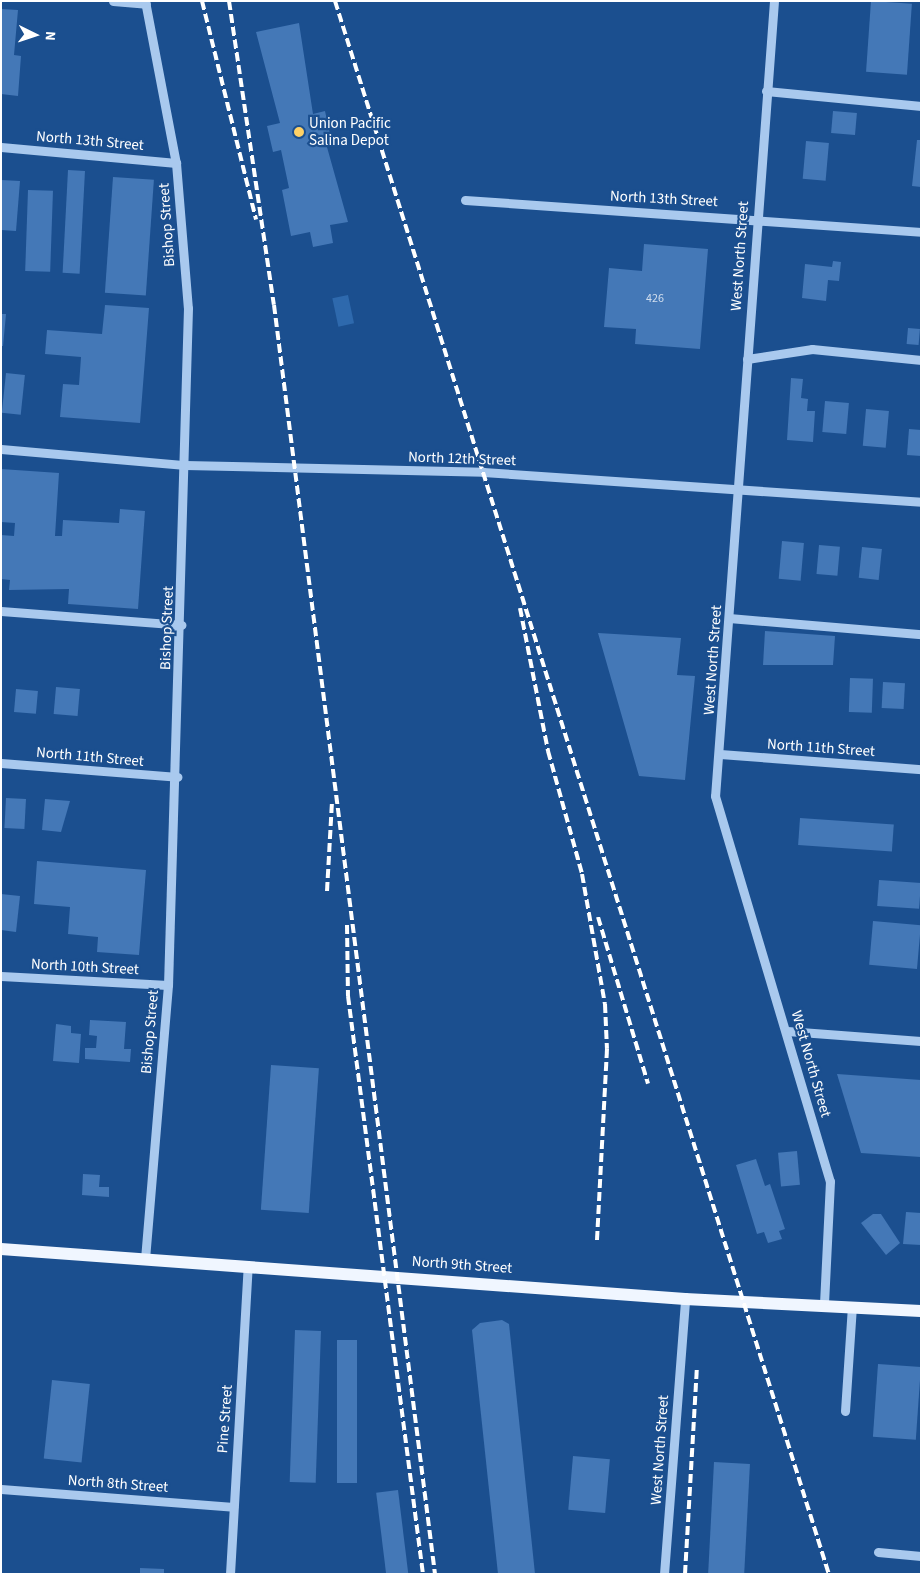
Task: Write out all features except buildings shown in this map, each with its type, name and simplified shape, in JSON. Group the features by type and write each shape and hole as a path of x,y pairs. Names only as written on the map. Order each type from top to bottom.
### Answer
{"main road":[{"name":"North 9th Street","path":"1,1249 685,1299 824,1304 921,1312"}],"street":[{"path":"113,1 145,2"},
{"name":"West North Street","path":"774,1 756,218 730,618 715,796 830,1181 824,1304"},
{"name":"Bishop Street","path":"145,2 176,163 188,308 177,778 168,985 145,1259"},
{"path":"766,91 921,106"},
{"name":"North 13th Street","path":"1,147 176,163"},
{"name":"North 13th Street","path":"465,200 756,218 921,232"},
{"path":"747,359 812,349 921,360"},
{"name":"North 12th Street","path":"1,449 185,465 483,472 738,491 921,502"},
{"path":"1,611 181,625"},
{"path":"730,618 921,634"},
{"name":"North 11th Street","path":"720,754 921,769"},
{"name":"North 11th Street","path":"1,763 177,778"},
{"name":"North 10th Street","path":"1,976 168,985"},
{"path":"787,1032 921,1040"},
{"name":"Pine Street","path":"230,1574 248,1266"},
{"name":"West North Street","path":"664,1574 685,1299"},
{"path":"845,1411 852,1306"},
{"name":"North 8th Street","path":"1,1489 233,1507"},
{"path":"878,1552 921,1556"}],"shaded area":[{"path":"348,295 354,323 338,327 332,298"}],"railway":[{"path":"202,1 256,219"},
{"path":"229,1 274,305 435,1574"},
{"path":"335,1 829,1574"},
{"path":"520,608 548,751 582,874 605,1004 607,1049 597,1241"},
{"path":"327,891 332,802"},
{"path":"598,917 648,1084"},
{"path":"347,925 348,996 423,1574"},
{"path":"685,1574 697,1367"}],"place":[{"name":"Union Pacific Salina Depot","path":"299,132"}]}
